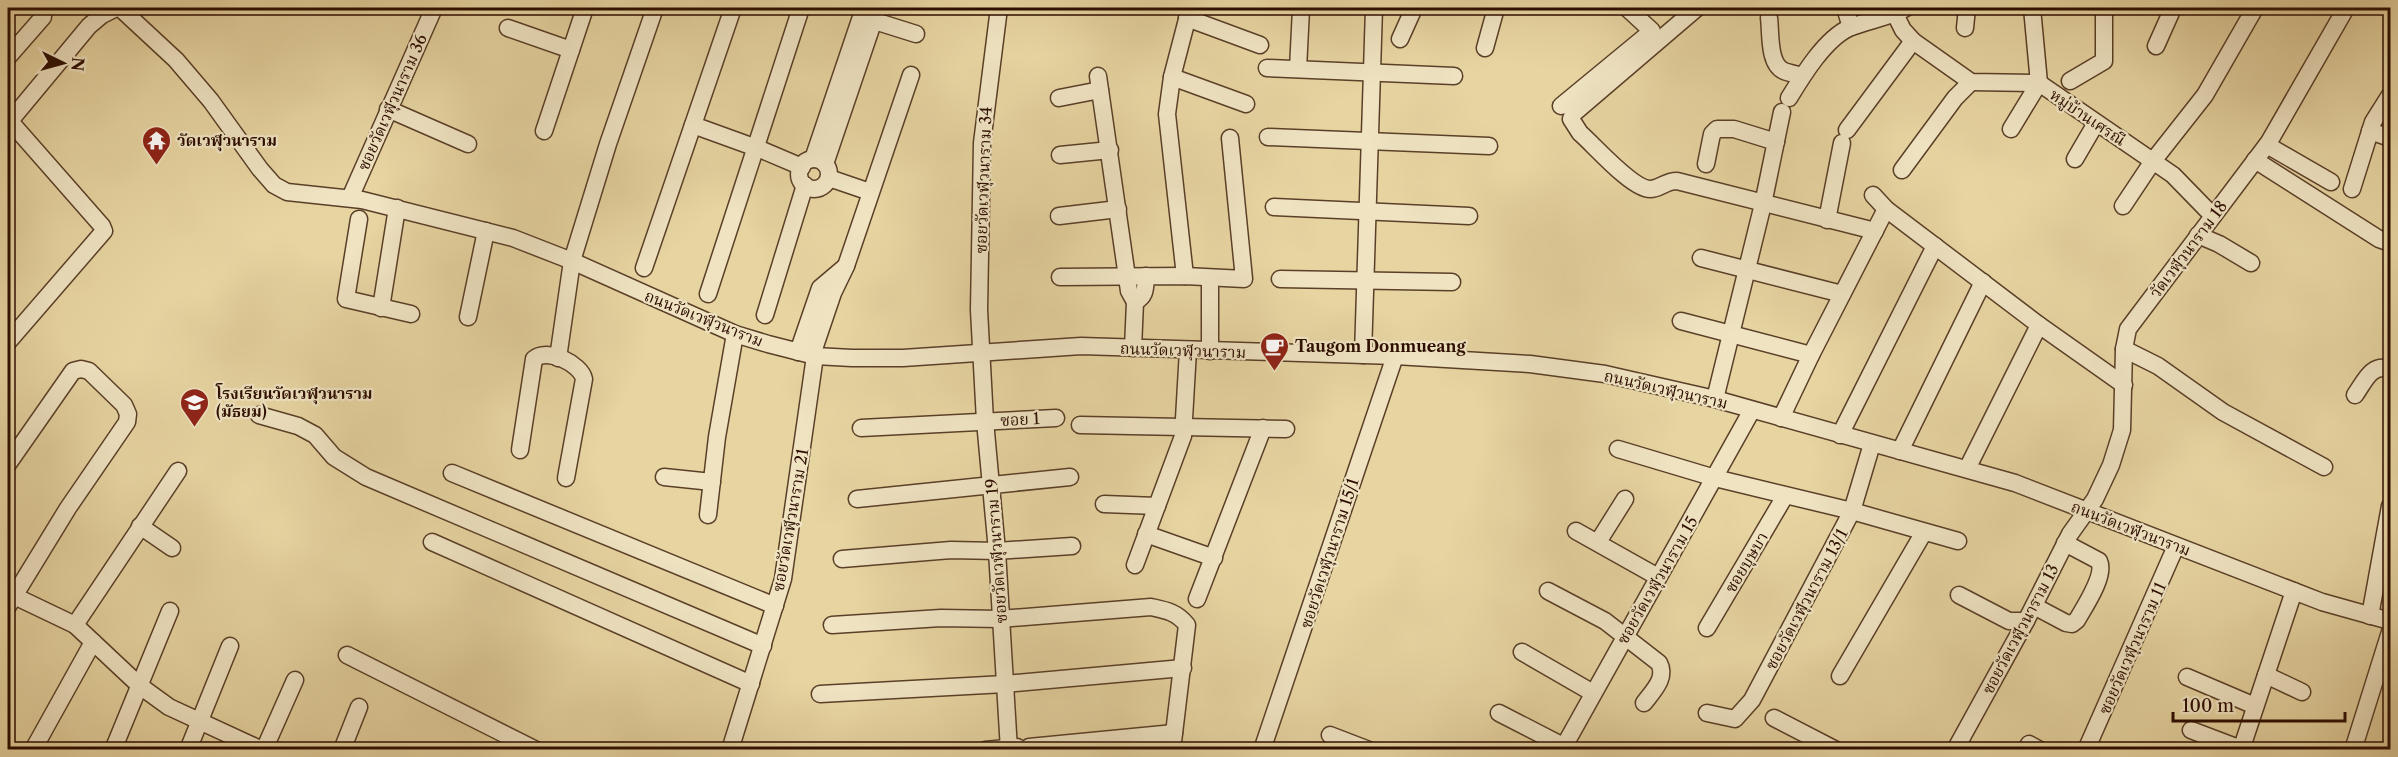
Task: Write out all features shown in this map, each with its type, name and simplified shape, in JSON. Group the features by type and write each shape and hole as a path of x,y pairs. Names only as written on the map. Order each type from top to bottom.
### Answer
{"street":[{"name":"ถนนวัดเวฬุวนาราม","path":"9,120 88,26 102,15 118,8 189,74 273,185 300,195 350,198 397,208 513,238 572,261 735,334 808,354 903,358 1082,346 1487,360 1605,374 1714,399 2014,483 2322,602 2391,621"},
{"name":"ซอยวัดเวฬุวนาราม 36","path":"350,198 434,8"},
{"path":"544,131 585,8"},
{"path":"558,358 572,261 608,144 655,8"},
{"path":"644,268 733,8"},
{"path":"708,294 801,8"},
{"name":"ซอยวัดเวฬุวนาราม 34","path":"981,353 979,310 982,143 999,8"},
{"path":"1363,355 1366,210 1374,72 1374,8"},
{"path":"1400,39 1413,8"},
{"path":"1485,48 1496,8"},
{"path":"1561,106 1652,31 1627,8"},
{"path":"1697,8 1585,102 1571,119 1580,133 1638,186 1651,189 1667,181 1677,181 1875,231"},
{"path":"1845,8 1851,27"},
{"path":"1965,28 1967,8"},
{"path":"2011,129 2039,83 2032,8"},
{"path":"2070,81 2104,61 2103,8"},
{"path":"2156,46 2174,8"},
{"path":"2122,206 2153,161 2205,95 2255,8"},
{"name":"วัดเวฬุวนาราม 18","path":"2087,511 2120,443 2124,349 2128,330 2267,145 2346,8"},
{"path":"1298,69 1301,9"},
{"path":"1714,399 1763,204 1785,105 1802,76 1836,35 1851,27 1900,11 1903,30 1913,41 1971,82 1955,98 1902,170"},
{"path":"805,185 818,188 823,186 817,167 869,13 916,34"},
{"path":"1185,276 1167,114 1172,77 1189,13 1260,45"},
{"path":"8,57 43,17"},
{"path":"1769,18 1773,57 1777,66 1782,70 1802,76"},
{"path":"508,28 571,50"},
{"path":"1827,220 1845,137 1913,41"},
{"path":"1267,68 1454,76"},
{"name":"ซอยวัดเวฬุวนาราม 21","path":"730,750 775,606 789,548 808,354 846,266 911,75"},
{"path":"1172,77 1246,104"},
{"name":"หมู่บ้านเศรณี","path":"1971,82 2039,83 2173,175 2213,216"},
{"path":"1059,98 1099,83 1129,291 1135,302 1133,348"},
{"path":"2352,189 2377,113 2391,95"},
{"path":"388,109 468,144"},
{"path":"8,342 104,231 9,120"},
{"path":"2075,159 2096,123"},
{"path":"693,125 817,167 870,192"},
{"path":"1706,164 1712,134 1717,129 1734,129 1776,142"},
{"path":"2370,131 2391,138"},
{"path":"1268,137 1489,146"},
{"path":"1060,277 1185,276 1244,279 1230,138"},
{"path":"2267,145 2331,182"},
{"path":"1060,155 1110,150"},
{"path":"2255,160 2379,239 2391,243"},
{"path":"765,315 805,185 800,176 817,167"},
{"path":"1873,195 1886,208 2038,325 2124,385"},
{"path":"1274,207 1469,216"},
{"path":"381,308 397,208"},
{"path":"1781,418 1886,208"},
{"path":"1059,216 1118,209"},
{"path":"359,219 346,300 411,314"},
{"path":"468,317 486,231"},
{"path":"2198,235 2219,244 2251,263"},
{"path":"1840,435 1935,246"},
{"path":"1701,258 1842,294"},
{"path":"1135,302 1143,297 1146,276"},
{"path":"1210,278 1210,351"},
{"path":"1280,279 1452,282"},
{"path":"1900,451 1983,282"},
{"path":"1680,321 1811,355"},
{"path":"1967,469 2038,325"},
{"path":"708,515 717,437 735,334"},
{"path":"2124,349 2158,366 2223,412 2324,467"},
{"path":"1135,565 1183,436 1188,350"},
{"name":"ซอยวัดเวฬุวนาราม 19","path":"981,353 997,551 1008,748"},
{"path":"520,450 534,358 539,354 546,354 577,367 583,372 584,379 566,478"},
{"name":"ซอยวัดเวฬุวนาราม 15/1","path":"1262,750 1395,356"},
{"path":"2355,395 2372,370 2377,367 2391,369"},
{"path":"8,464 73,371 81,369 89,371 124,405 128,414 127,422 9,598 75,625 140,686 169,707 263,750 295,680"},
{"name":"ซอยวัดเวฬุวนาราม 15","path":"1566,748 1624,636 1752,410"},
{"path":"259,415 298,426 315,435 334,457 366,477 763,645"},
{"name":"ซอย 1","path":"861,428 1056,418"},
{"path":"1080,425 1286,429"},
{"path":"1197,599 1263,428"},
{"name":"ซอยวัดเวฬุวนาราม 13/1","path":"1707,713 1735,718 1752,700 1852,511 1872,444"},
{"path":"1618,449 1715,478 1852,511 1958,541"},
{"path":"75,625 178,471"},
{"path":"452,473 775,606"},
{"path":"664,477 712,482"},
{"path":"857,499 1070,477"},
{"name":"ซอยบุษบา","path":"1707,628 1785,496"},
{"path":"1598,542 1625,499"},
{"path":"1104,504 1157,506"},
{"name":"ซอยวัดเวฬุวนาราม 13","path":"1955,750 2066,543 2087,511"},
{"path":"2370,616 2390,514"},
{"path":"140,526 172,548"},
{"path":"1576,531 1658,577"},
{"path":"1840,676 1924,532"},
{"path":"1146,534 1214,558"},
{"path":"432,542 751,684"},
{"path":"1959,595 2009,621 2030,613 2072,624 2078,620 2101,572 2099,561 2066,543"},
{"path":"842,559 951,550 997,551 1072,546"},
{"name":"ซอยวัดเวฬุวนาราม 11","path":"2086,750 2176,546"},
{"path":"1548,591 1605,621 1651,654 1663,670 1661,678 1644,703"},
{"path":"2191,730 2241,749 2294,591"},
{"path":"832,625 941,618 1000,619 1151,607 1169,610 1182,618 1187,625 1173,741 985,750"},
{"path":"113,750 170,611"},
{"path":"2354,750 2391,632"},
{"path":"33,750 93,642"},
{"path":"188,750 230,646"},
{"path":"1522,652 1593,693"},
{"path":"347,655 506,743 536,750"},
{"path":"820,694 1005,684 1183,668"},
{"path":"2266,675 2302,692"},
{"path":"2187,677 2255,706"},
{"path":"342,750 359,707"},
{"path":"1499,712 1566,748"},
{"path":"1774,718 1836,750"},
{"path":"1330,735 1365,749"}],"place":[{"name":"วัดเวฬุวนาราม","path":"156,166"},
{"name":"Taugom Donmueang","path":"1274,372"},
{"name":"โรงเรียนวัดเวฬุวนาราม (มัธยม)","path":"195,428"}]}
